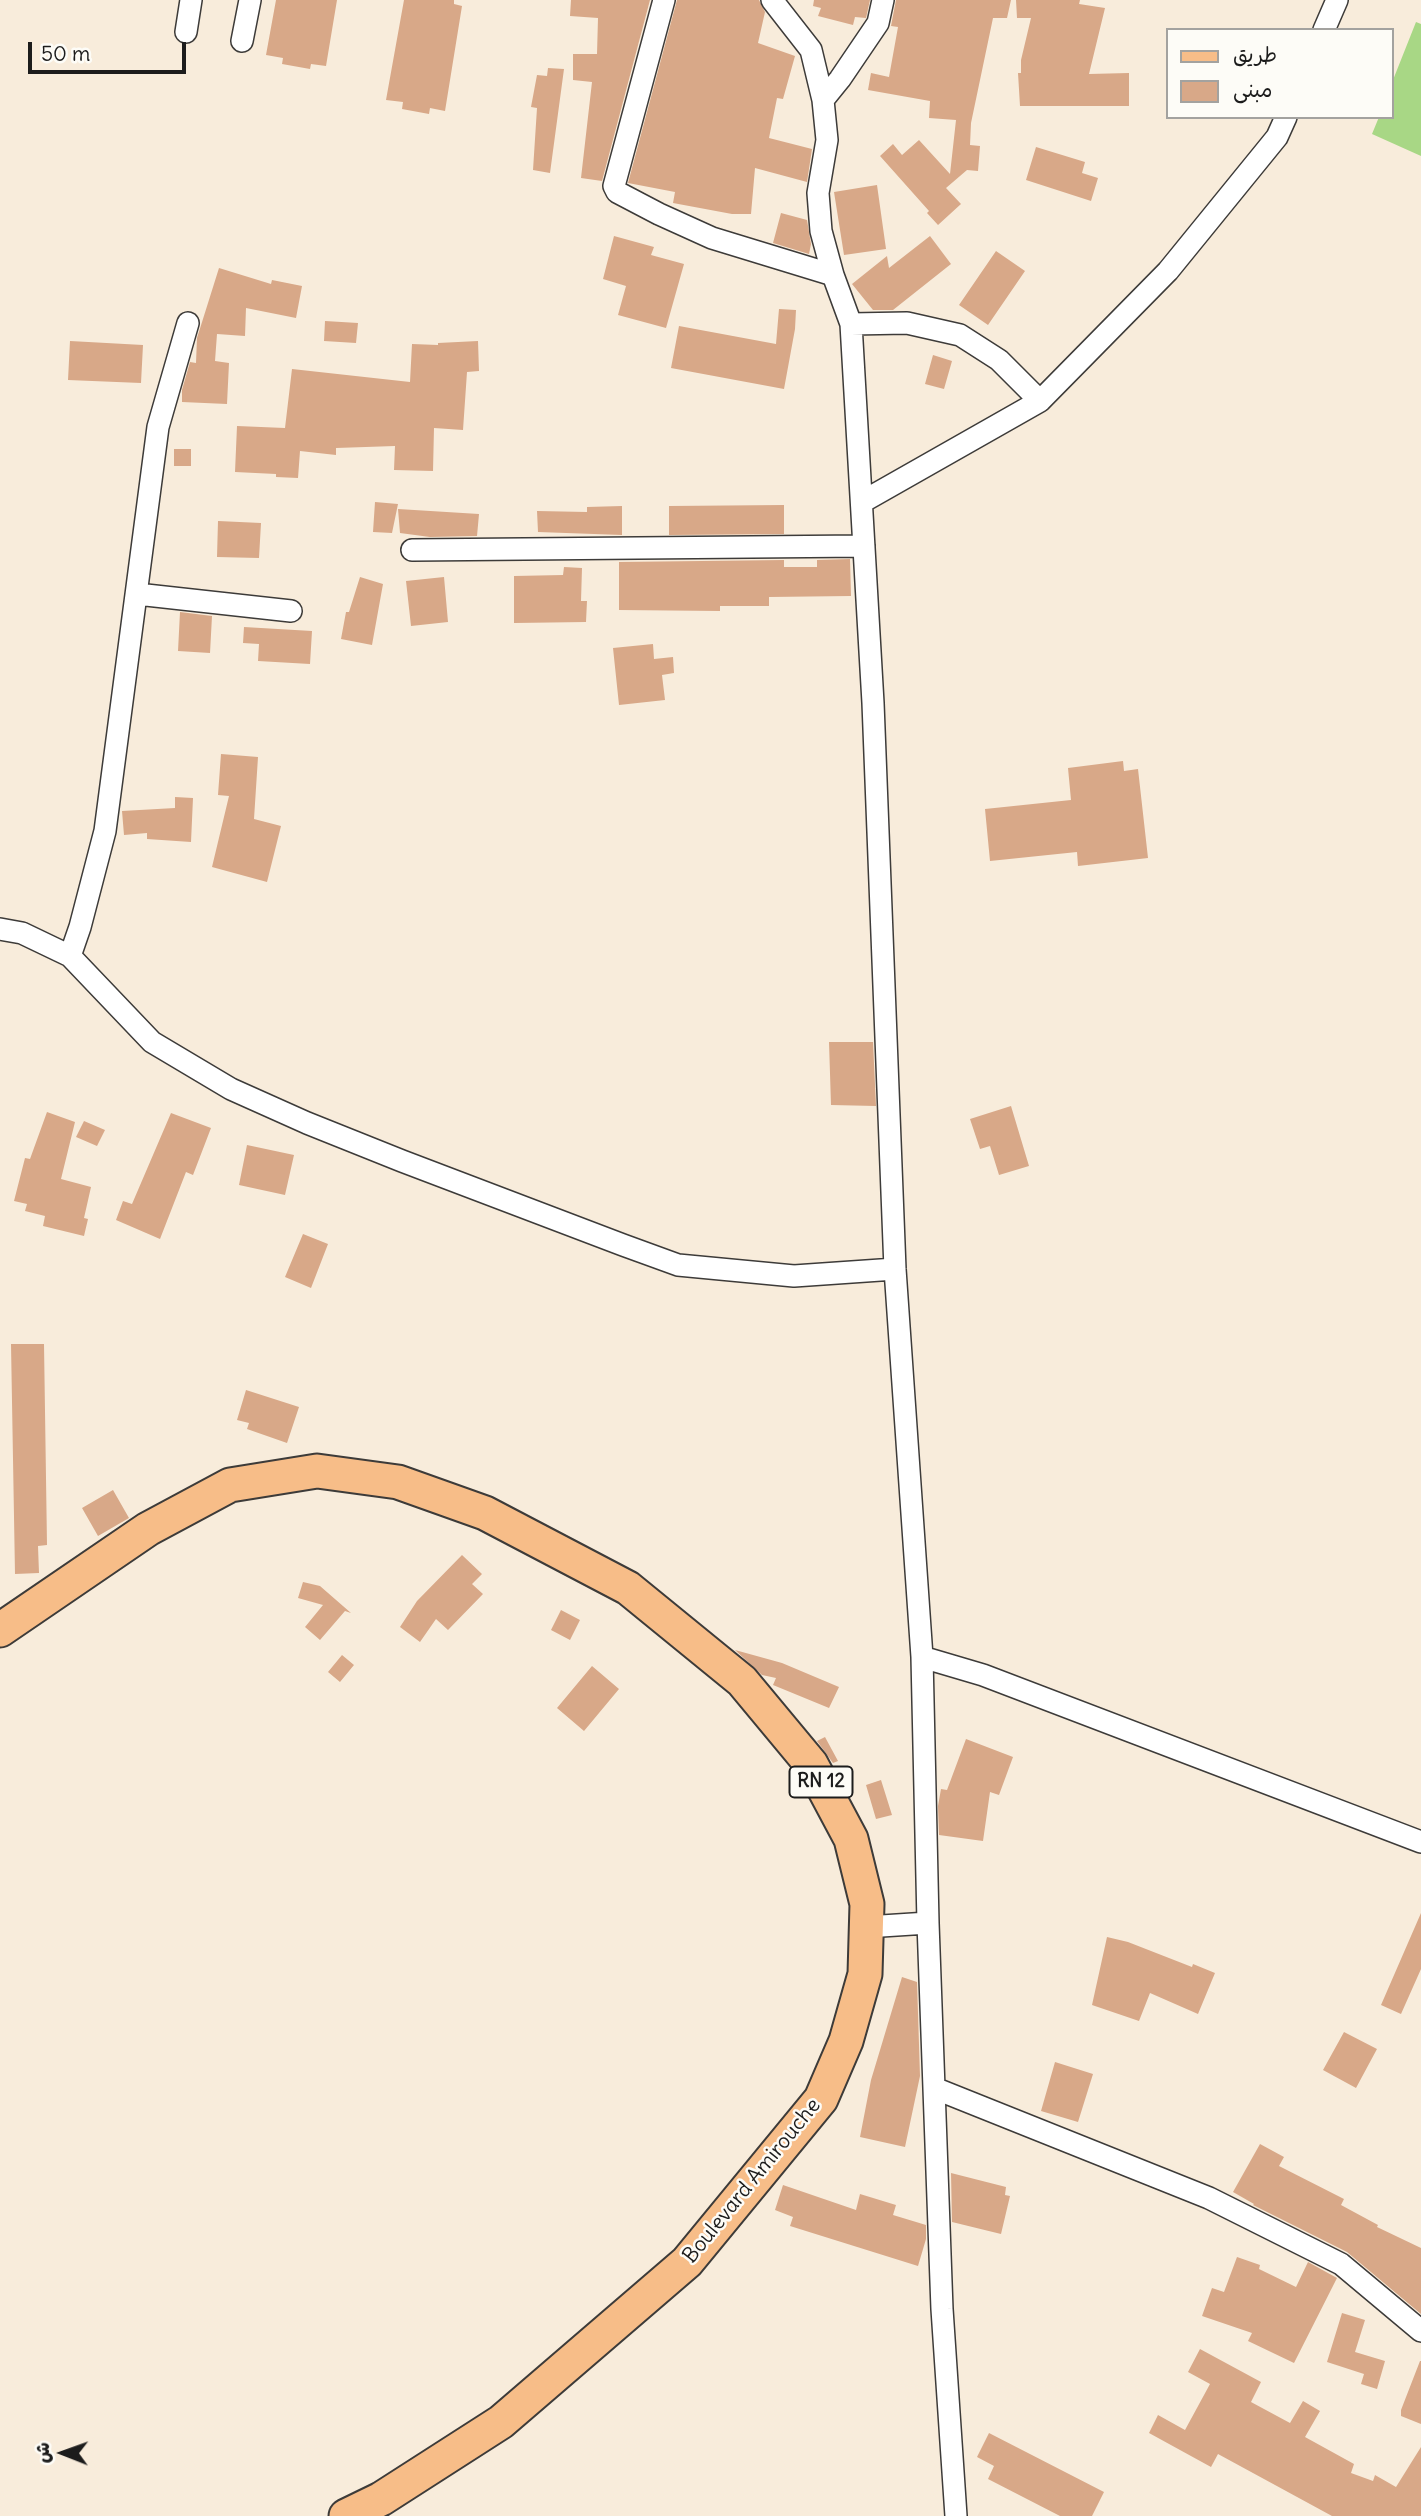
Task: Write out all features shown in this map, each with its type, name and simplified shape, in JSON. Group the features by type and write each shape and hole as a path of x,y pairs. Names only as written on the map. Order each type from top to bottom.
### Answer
{"main road":[{"name":"Boulevard Amirouche","path":"0,1630 148,1529 230,1485 317,1471 398,1482 485,1513 628,1588 742,1681 811,1764 850,1839 867,1904 865,1974 846,2041 821,2099 687,2262 501,2422 381,2499 346,2516"}],"street":[{"path":"186,32 191,0"},
{"path":"242,41 250,0"},
{"path":"664,0 614,186 617,192 712,238 833,275"},
{"path":"772,0 811,50 823,100 827,140 818,193 821,231 851,324 873,703 895,1269 922,1657 928,1923 942,2309 959,2515"},
{"path":"823,100 878,23 883,0"},
{"path":"1325,28 1337,0"},
{"path":"862,502 1040,401 1168,271 1277,137 1285,119"},
{"path":"70,956 104,831 158,427 188,323"},
{"path":"851,324 907,323 960,335 999,360 1040,401"},
{"path":"412,550 864,546"},
{"path":"137,594 290,611"},
{"path":"0,929 22,933 70,956 152,1042 231,1088 379,1152 623,1245 678,1265 781,1275 895,1269"},
{"path":"922,1657 983,1675 1421,1842"},
{"path":"866,1927 928,1923"},
{"path":"934,2088 1209,2198 1341,2264 1421,2331"}],"green space":[{"path":"1416,22 1421,24 1421,156 1372,134 1378,119 1393,119 1393,80"}],"building":[{"path":"276,0 337,0 326,66 311,64 310,69 282,64 283,58 266,55"},
{"path":"404,0 454,0 454,4 462,6 445,111 430,108 429,114 402,109 403,102 386,100"},
{"path":"571,0 650,0 602,181 581,178 592,82 573,80 573,54 597,54 598,18 570,16"},
{"path":"677,0 759,0 765,12 758,43 795,56 783,99 777,98 769,138 812,149 807,182 755,168 751,214 732,214 673,203 675,192 628,183"},
{"path":"814,0 870,0 866,18 855,17 853,25 818,16 821,8 813,6"},
{"path":"896,0 1011,0 1007,18 993,18 971,123 970,145 980,146 978,171 967,170 946,188 961,204 938,225 927,213 929,211 880,156 893,144 902,155 919,140 950,174 956,120 929,118 930,101 868,90 871,73 889,77 898,27 891,26"},
{"path":"1016,0 1080,0 1079,4 1105,8 1089,74 1129,73 1129,106 1020,106 1018,73 1021,73 1021,60 1031,18 1017,18"},
{"path":"548,68 564,69 550,173 533,170 537,108 531,107 537,75 547,76"},
{"path":"1036,147 1085,162 1082,173 1098,178 1091,201 1026,180"},
{"path":"877,185 886,249 844,255 834,192"},
{"path":"781,213 807,220 811,244 809,254 773,243"},
{"path":"614,236 654,247 651,255 684,264 666,328 618,315 626,286 603,279"},
{"path":"930,236 951,264 893,310 873,310 852,284 887,256 889,268"},
{"path":"996,251 1025,271 988,325 959,305"},
{"path":"219,268 271,284 272,280 302,286 296,318 246,308 245,336 217,334 215,361 229,363 227,404 182,402 182,390 190,362 196,363 197,338"},
{"path":"779,309 796,310 784,389 671,368 679,326 776,344"},
{"path":"325,321 358,323 356,343 324,341"},
{"path":"70,341 143,345 141,383 68,380"},
{"path":"478,341 479,371 467,372 463,430 434,428 433,471 394,470 395,446 336,448 336,455 300,451 298,478 235,472 237,426 285,428 292,369 410,382 412,344 438,345"},
{"path":"933,355 952,361 944,389 925,384"},
{"path":"174,449 191,449 191,466 174,466"},
{"path":"375,502 398,504 392,533 373,532"},
{"path":"784,505 784,534 669,535 669,506"},
{"path":"622,506 622,535 538,532 537,511 587,512 587,507"},
{"path":"398,509 479,514 477,536 430,537 400,533"},
{"path":"218,521 261,523 259,558 217,557"},
{"path":"850,559 851,596 769,597 769,606 720,606 720,611 619,610 619,562 784,560 784,567 817,567 817,560"},
{"path":"564,567 582,568 581,601 587,601 586,622 514,623 514,576 563,575"},
{"path":"360,577 383,584 372,645 341,639 346,612 349,612"},
{"path":"444,577 448,622 411,626 406,581"},
{"path":"180,612 212,616 210,653 178,651"},
{"path":"244,627 312,631 310,664 258,661 259,644 243,643"},
{"path":"653,644 654,659 673,657 674,673 662,675 665,700 619,705 613,648"},
{"path":"221,754 258,757 254,819 281,826 267,882 212,867 229,796 218,795"},
{"path":"1123,761 1124,771 1138,769 1148,858 1078,866 1077,852 990,861 985,809 1071,800 1068,768"},
{"path":"175,797 193,798 191,842 147,839 147,833 124,835 122,811 175,808"},
{"path":"829,1042 873,1042 876,1106 831,1105"},
{"path":"1011,1106 1029,1166 999,1175 990,1146 980,1149 970,1119"},
{"path":"47,1112 75,1122 61,1179 91,1187 84,1218 88,1219 84,1236 43,1226 45,1216 25,1211 27,1204 14,1201 25,1158 30,1159"},
{"path":"171,1113 211,1128 193,1175 186,1172 160,1239 116,1220 123,1201 132,1204"},
{"path":"84,1121 105,1130 97,1146 76,1137"},
{"path":"247,1145 294,1155 285,1195 239,1185"},
{"path":"303,1234 328,1244 311,1288 285,1277"},
{"path":"11,1344 44,1344 47,1545 38,1546 39,1573 15,1574"},
{"path":"246,1390 299,1407 287,1443 247,1429 249,1423 237,1420"},
{"path":"113,1490 129,1518 98,1536 82,1508"},
{"path":"462,1555 482,1574 472,1584 483,1594 448,1630 436,1619 420,1642 400,1627 417,1601"},
{"path":"303,1582 320,1586 351,1613 345,1611 320,1640 305,1627 323,1605 298,1598"},
{"path":"561,1610 580,1620 570,1640 551,1630"},
{"path":"735,1650 782,1663 839,1687 829,1708 773,1685 776,1678 762,1675"},
{"path":"342,1655 354,1665 340,1682 328,1672"},
{"path":"592,1666 619,1689 584,1731 557,1708"},
{"path":"825,1737 838,1761 833,1763 817,1741"},
{"path":"966,1739 1013,1757 999,1795 990,1792 983,1841 939,1835 938,1806 941,1789 947,1790"},
{"path":"881,1780 892,1815 876,1819 866,1785"},
{"path":"1421,1913 1421,1969 1401,2014 1381,2005"},
{"path":"1107,1937 1215,1973 1198,2014 1150,1993 1139,2021 1092,2005"},
{"path":"902,1977 917,1982 920,2076 905,2147 860,2137 871,2080"},
{"path":"1344,2032 1377,2049 1356,2088 1323,2070"},
{"path":"1055,2062 1093,2074 1078,2122 1041,2111"},
{"path":"1260,2144 1284,2157 1279,2166 1344,2199 1341,2205 1378,2225 1377,2227 1421,2248 1421,2314 1347,2252 1253,2205 1233,2192"},
{"path":"951,2173 1006,2187 1005,2195 1010,2196 1001,2234 952,2222"},
{"path":"783,2185 856,2210 860,2194 896,2205 893,2215 926,2225 926,2239 918,2266 790,2226 793,2217 775,2210"},
{"path":"1237,2257 1260,2265 1259,2269 1296,2287 1308,2262 1337,2278 1294,2363 1248,2341 1252,2333 1202,2316 1212,2288 1224,2292"},
{"path":"1342,2313 1365,2320 1355,2352 1385,2361 1377,2389 1361,2384 1364,2374 1327,2362"},
{"path":"1200,2349 1261,2382 1251,2402 1290,2423 1303,2401 1320,2411 1305,2437 1354,2464 1351,2473 1373,2481 1375,2475 1396,2487 1421,2447 1421,2516 1332,2516 1218,2454 1211,2467 1149,2433 1158,2415 1185,2430 1210,2384 1188,2372"},
{"path":"1421,2361 1421,2424 1401,2416"},
{"path":"989,2433 1104,2492 1092,2516 1060,2516 988,2479 994,2466 977,2457"}]}
